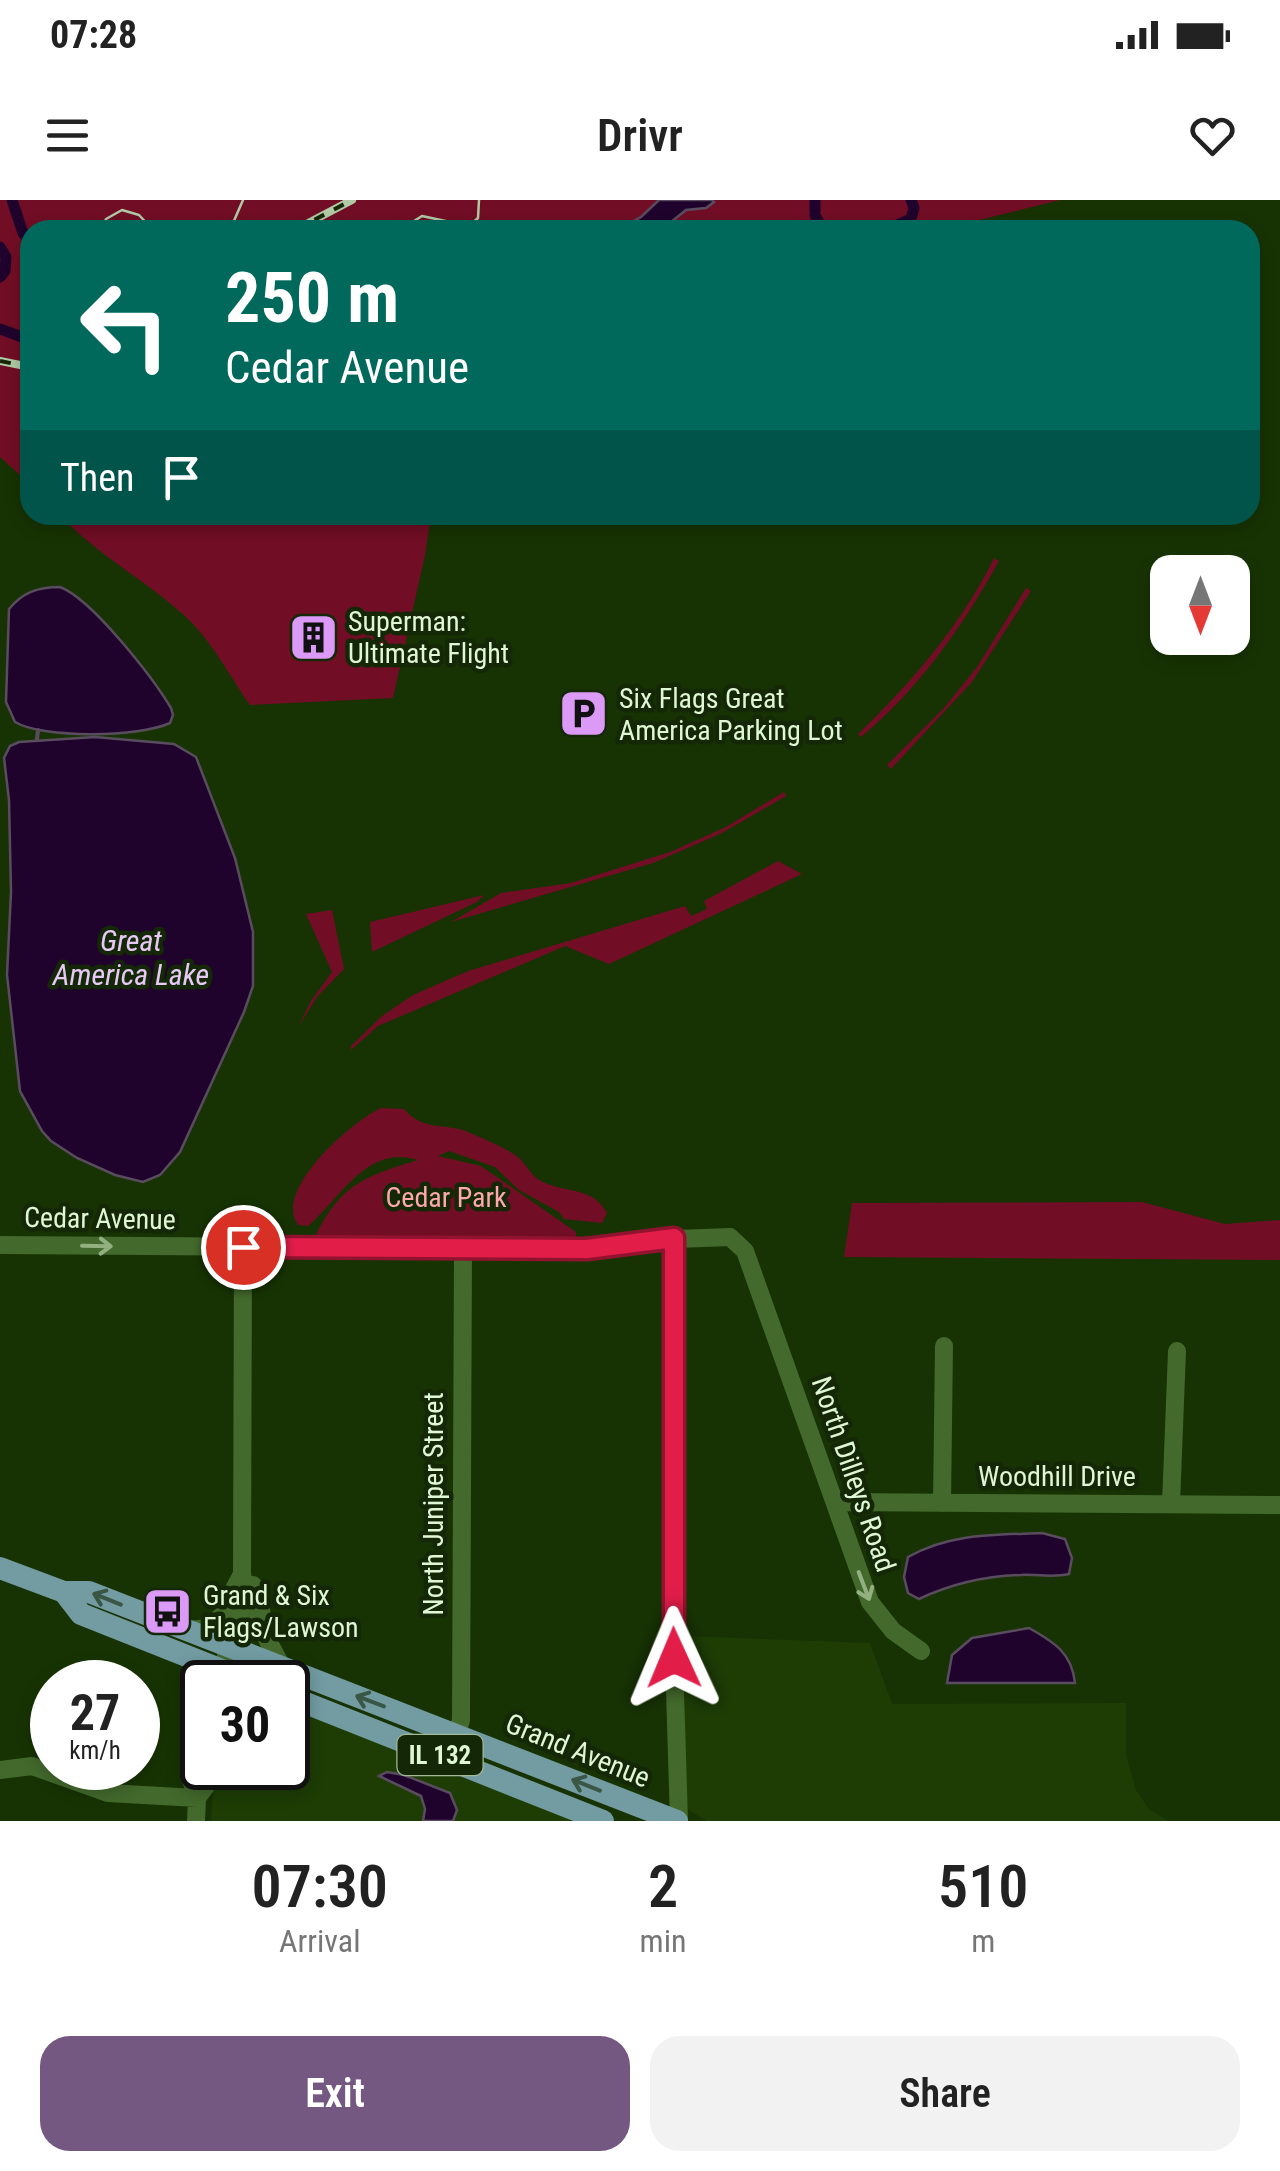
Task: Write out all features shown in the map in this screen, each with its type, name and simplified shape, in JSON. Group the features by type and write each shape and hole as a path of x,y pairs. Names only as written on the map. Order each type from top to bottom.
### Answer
{"main road":[{"name":"Grand Avenue","path":"0,1568 64,1592 90,1592 263,1660"},
{"name":"Grand Avenue","path":"64,1592 81,1614 188,1660"},
{"name":"Grand Avenue","path":"310,1678 678,1821"},
{"name":"Grand Avenue","path":"310,1705 603,1821"}],"street":[{"name":"Cedar Avenue","path":"0,1245 587,1249 674,1238 730,1237 744,1250 762,1296"},
{"path":"674,1238 678,1821"},
{"path":"235,1660 247,1606 242,1574 243,1247"},
{"name":"North Juniper Street","path":"450,1759 461,1720 463,1249"},
{"name":"North Dilleys Road","path":"762,1296 870,1602 893,1631 921,1651"},
{"path":"942,1504 944,1346"},
{"path":"1171,1504 1176,1352"},
{"name":"Woodhill Drive","path":"834,1502 1280,1505"},
{"path":"236,1649 234,1589 242,1574"},
{"path":"242,1574 258,1590 265,1635 278,1660"},
{"path":"188,1630 208,1628 233,1604"},
{"path":"0,1770 32,1766 108,1792 197,1798"},
{"path":"194,1790 196,1821"},
{"path":"197,1798 203,1790"}],"shaded area":[{"path":"684,1636 870,1643 892,1704 1126,1703 1126,1755 1136,1790 1149,1809 1168,1821 707,1821 689,1810 685,1799"},
{"path":"310,1715 580,1821 211,1821 213,1790 310,1790"}],"green space":[{"path":"0,200 1060,200 979,220 20,220 20,475 0,457"},
{"path":"71,525 430,525 393,698 250,705 186,617"},
{"path":"994,558 999,561 955,633 902,698 861,737 858,734 951,629"},
{"path":"1026,588 1031,591 972,682 891,769 887,765 944,708 977,667"},
{"path":"784,792 786,796 722,833 653,863 451,922 501,893 571,883 670,852 726,827"},
{"path":"778,861 802,874 609,964 565,946 378,1026 351,1050 382,1016 413,995 468,971 685,906 691,916 707,909 704,901"},
{"path":"484,895 477,902 372,952 370,922"},
{"path":"332,910 344,969 317,997 298,1027 332,972 306,914"},
{"name":"Cedar Park","path":"381,1108 404,1109 419,1121 459,1129 494,1143 518,1157 539,1180 585,1194 607,1213 602,1223 564,1219 559,1212 519,1190 495,1167 449,1151 438,1156 481,1166 576,1232 576,1238 316,1235 335,1204 357,1184 418,1160 400,1157 384,1159 369,1167 308,1226 298,1225 293,1210 305,1176 335,1142"},
{"path":"1142,1202 1225,1224 1280,1220 1280,1260 844,1257 852,1203"}],"water":[{"path":"659,200 714,202 706,208 686,210 674,220 635,220"},
{"path":"60,587 104,623 151,678 171,708 170,723 137,731 92,734 47,731 15,722 6,702 9,609 32,592"},
{"name":"Great America Lake","path":"95,737 174,744 196,757 235,858 253,932 253,986 244,1012 180,1152 160,1175 143,1182 77,1158 42,1131 20,1091 7,975 11,892 4,758 10,746 19,742"},
{"path":"1042,1533 1065,1539 1072,1558 1069,1574 981,1579 919,1599 908,1593 904,1577 908,1557 924,1549 973,1537"},
{"path":"1029,1628 1060,1650 1070,1664 1075,1683 947,1683 952,1655 972,1638"},
{"path":"387,1772 450,1793 457,1810 453,1821 423,1821 421,1796 379,1776"}],"waterway":[{"path":"12,200 20,224"},
{"path":"815,200 815,211"},
{"path":"909,220 914,208 911,200"},
{"path":"815,215 818,220"},
{"path":"0,247 6,257 5,271 0,277"},
{"path":"0,329 20,336"},
{"path":"37,739 38,730"}],"tram line":[{"path":"234,220 243,200"},
{"path":"476,220 479,200"},
{"path":"106,220 122,210 144,220"},
{"path":"416,220 422,216 441,220"}],"railway":[{"path":"314,220 352,200"},
{"path":"0,361 20,365"}],"place":[{"name":"Superman: Ultimate Flight","path":"313,637"},
{"name":"Six Flags Great America Parking Lot","path":"584,714"},
{"name":"Grand & Six Flags/Lawson","path":"168,1611"}],"route":[{"path":"243,1247 587,1249 674,1238 674,1658"}]}
